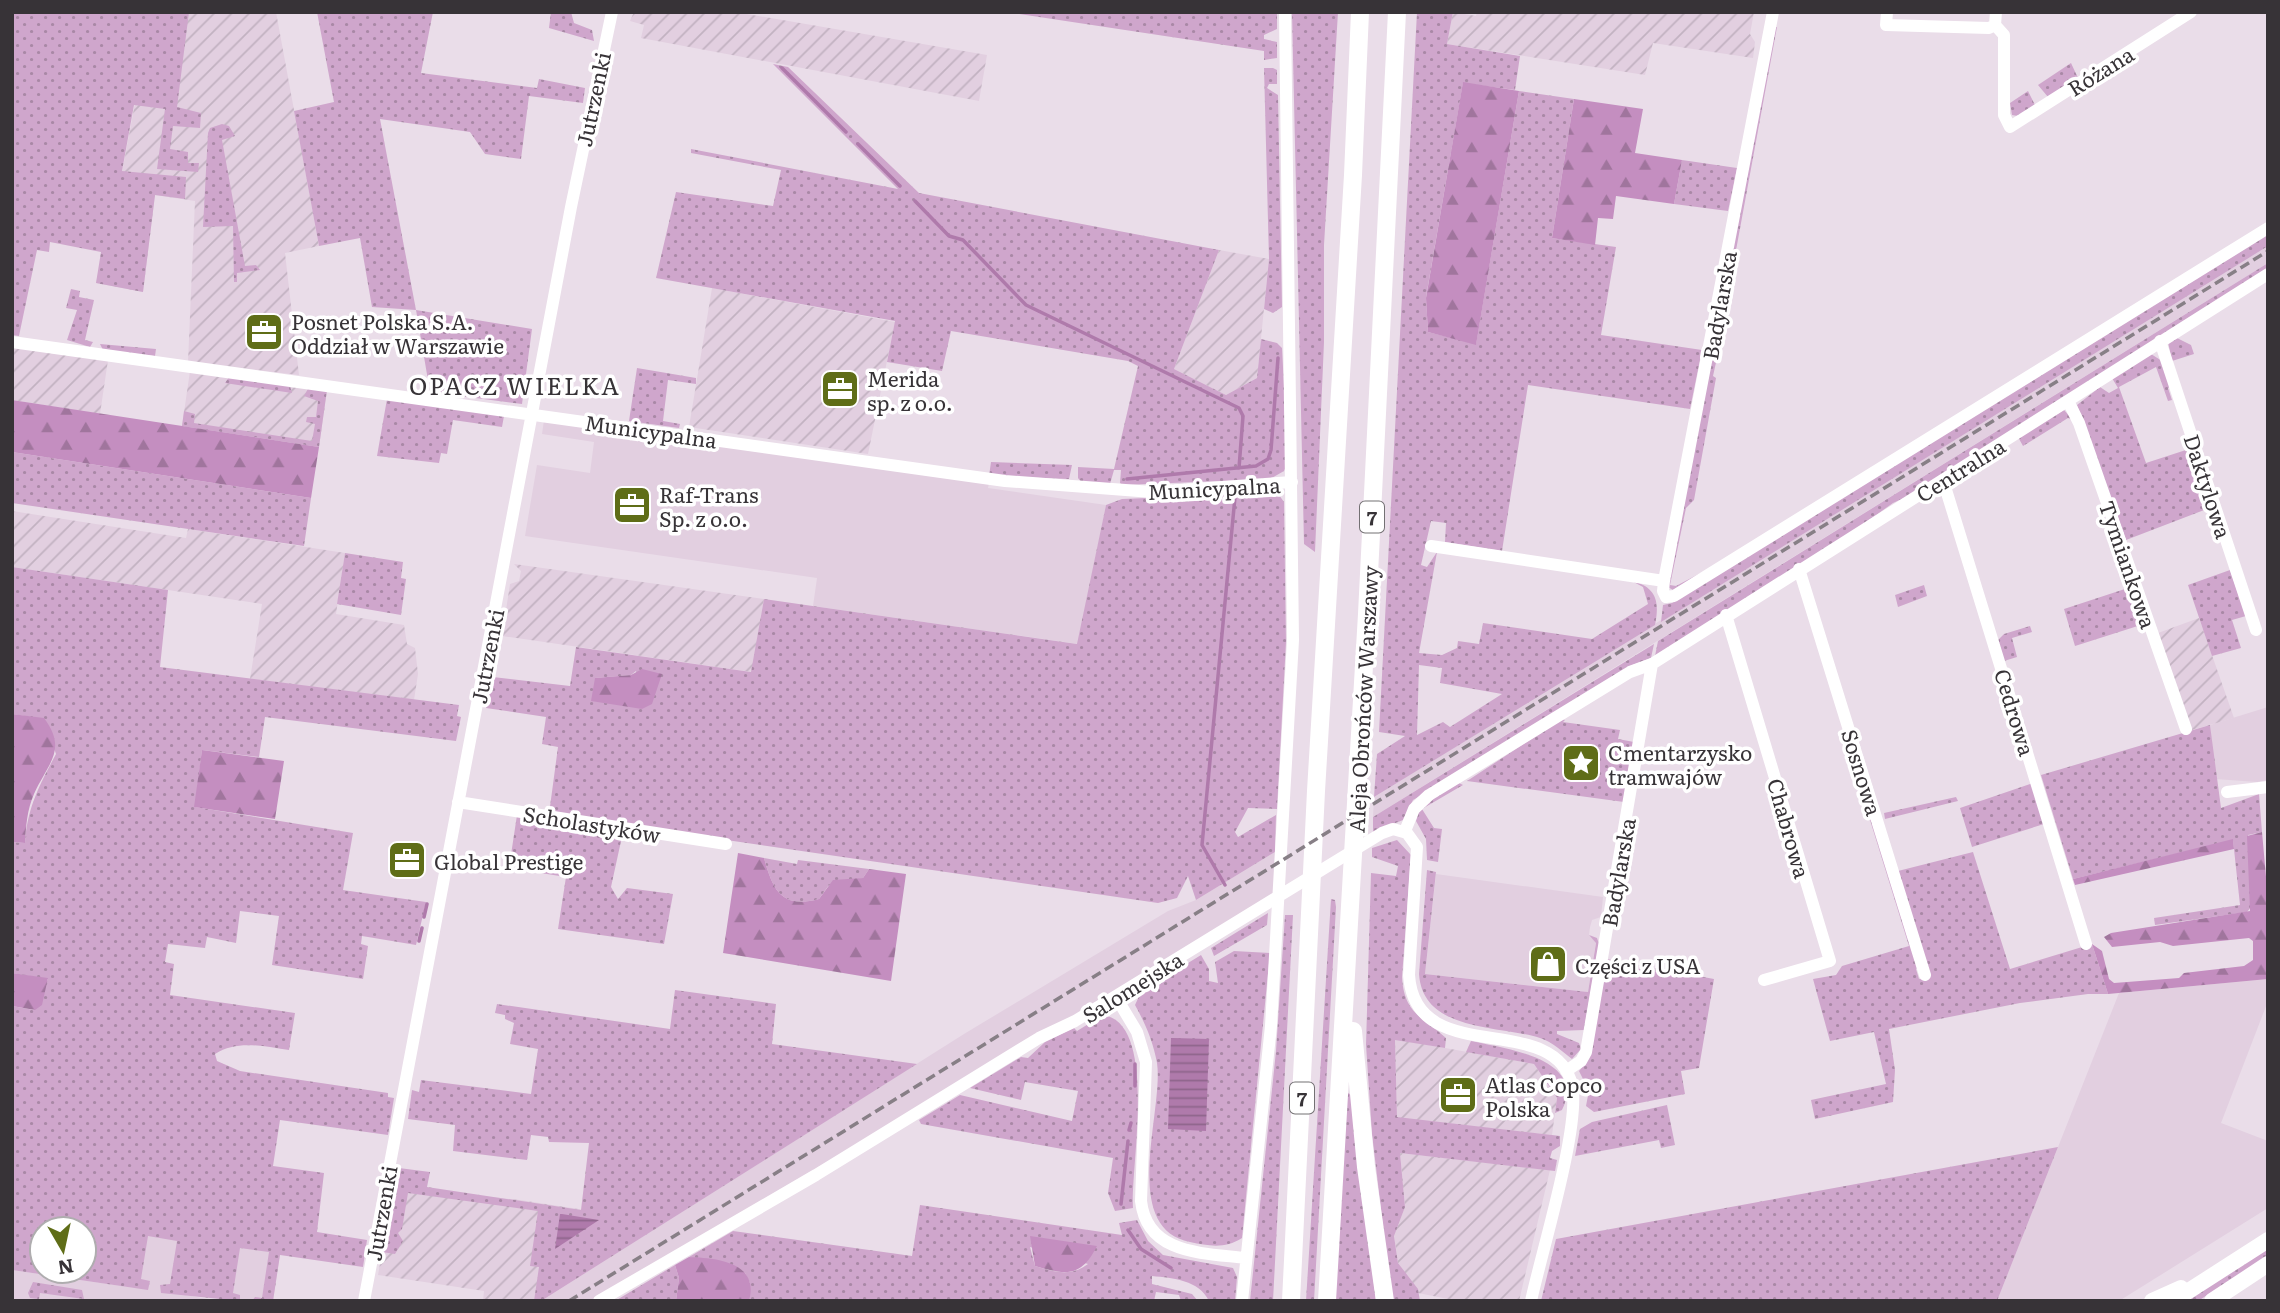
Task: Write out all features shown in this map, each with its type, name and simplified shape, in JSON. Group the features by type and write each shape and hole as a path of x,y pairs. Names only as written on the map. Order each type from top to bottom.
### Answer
{"main road":[{"name":"Aleja Obrońców Warszawy","path":"1292,1301 1316,791 1353,175 1360,12"},
{"name":"Aleja Obrońców Warszawy","path":"1327,1301 1350,922 1397,12"},
{"path":"1350,922 1354,1059 1384,1301"},
{"path":"2174,1301 2268,1240"},
{"path":"2212,1301 2268,1264"},
{"path":"2152,1301 2222,1270"}],"street":[{"name":"Jutrzenki","path":"364,1301 532,413 611,12"},
{"path":"1242,1301 1271,1026 1279,915 1294,586 1284,12"},
{"name":"Badylarska","path":"1666,597 1663,591 1664,581 1773,12"},
{"path":"1887,12 1886,25 1989,28 1996,19"},
{"name":"Różana","path":"1996,19 2004,34 2004,115 2010,127 2183,14"},
{"name":"Centralna","path":"1666,597 1674,596 2268,228"},
{"name":"Centralna","path":"1651,664 2268,274"},
{"name":"Daktylowa","path":"2160,341 2256,631"},
{"name":"Municypalna","path":"12,342 1005,481 1153,492 1292,482"},
{"name":"Tymiankowa","path":"2068,401 2079,423 2186,729"},
{"name":"Cedrowa","path":"1943,480 2086,944"},
{"path":"1431,546 1664,581"},
{"name":"Sosnowa","path":"1800,569 1925,975"},
{"name":"Chabrowa","path":"1726,615 1830,961 1764,980"},
{"path":"1531,1301 1572,1111 1572,1086 1566,1071 1541,1049 1444,1027 1419,1007 1413,996 1409,975 1418,852 1413,838 1405,831 1411,814 1429,795 1630,672 1651,664"},
{"name":"Badylarska","path":"1566,1071 1581,1061 1586,1052 1651,664"},
{"path":"2227,792 2268,787"},
{"name":"Scholastyków","path":"458,803 726,844"},
{"name":"Salomejska","path":"599,1301 816,1175 1039,1038 1072,1023 1382,833 1405,831"},
{"path":"1116,996 1138,1032 1146,1062 1141,1201 1146,1221 1158,1237 1176,1247 1246,1258"}],"shaded area":[{"path":"12,12 189,12 177,107 201,113 200,128 173,126 170,149 188,152 188,163 199,163 198,172 157,169 165,109 134,105 122,171 186,177 185,199 155,195 143,292 96,283 101,252 50,242 49,252 37,250 19,336 12,335"},
{"path":"152,12 276,12 319,246 285,253 299,375 188,362 195,201 155,195 143,292 96,283 123,167"},
{"path":"317,12 433,12 421,73 537,88 539,79 585,88 583,103 529,96 521,159 485,154 470,132 380,119 416,310 372,307 360,238 319,246 294,111 334,102"},
{"path":"551,12 571,12 574,23 592,30 594,41 549,28"},
{"path":"634,12 735,12 987,55 979,101 641,38 644,25 630,21"},
{"path":"1006,12 1277,12 1277,29 1264,35 1264,39 1277,42 1277,58 1264,60 1264,51"},
{"path":"1292,12 1338,12 1324,245 1324,342 1315,552 1304,544"},
{"path":"1417,12 1453,12 1447,44 1520,56 1515,90 1463,83 1426,297 1428,332 1476,344 1519,91 1574,99 1552,238 1616,247 1601,335 1702,350 1690,409 1528,385 1502,551 1445,542 1446,523 1431,521 1421,565 1427,567 1437,552 1419,653 1442,655 1457,648 1458,641 1479,644 1483,623 1592,639 1648,604 1643,587 1630,580 1646,586 1654,596 1657,608 1655,625 1374,797 1377,754 1405,736 1379,732","holes":["1419,665 1442,668 1440,683 1502,694 1450,727 1443,722 1417,735"]},
{"path":"1453,12 1476,16 1477,12 1754,12 1750,34 1755,42 1753,58 1653,43 1645,75 1447,44"},
{"path":"1774,27 1777,27 1721,332 1725,339 1717,338 1718,325"},
{"path":"2071,63 2078,78 2048,97 2038,85"},
{"path":"773,64 788,67 919,193 1219,250 1174,369 1226,395 1257,378 1261,339 1277,343 1282,348 1288,462 1284,471 1270,479 1122,485 1121,470 1114,470 1110,484 1081,482 1078,478 1078,467 1114,469 1138,366 1128,361 951,331 942,371 887,362 895,321 656,278 676,192 773,206 781,170 691,153 691,149 898,189"},
{"path":"1264,68 1277,70 1277,84 1269,84 1267,88 1278,95 1282,307 1273,313 1264,309 1269,259"},
{"path":"2028,91 2035,105 2018,116 2012,115 2010,103"},
{"path":"222,124 229,126 235,136 222,140 245,266 256,265 260,270 237,273 237,282 234,282 233,226 203,227 208,133 210,128"},
{"path":"1682,160 1737,168 1728,211 1674,204"},
{"path":"2268,233 2268,246 1661,622 1663,605 1672,603"},
{"path":"2268,246 2268,263 1373,817 1374,797"},
{"path":"1219,250 1269,259 1257,378 1226,395 1174,369"},
{"path":"2268,263 2268,270 1915,493 1893,503 1848,535 1655,656 1658,641"},
{"path":"712,288 895,322 868,454 689,427"},
{"path":"71,289 80,291 79,297 94,300 85,340 93,342 90,347 67,340 77,310 66,308"},
{"path":"416,310 532,329 522,404 430,392"},
{"path":"2177,338 2191,345 2194,354 2172,361 2168,342"},
{"path":"100,344 156,349 155,356 103,350"},
{"path":"12,347 108,360 100,414 12,400"},
{"path":"1714,348 1722,352 1717,358 1713,376 1716,378 1694,500 1686,508 1670,585 1676,586 1712,567 1673,590 1668,587"},
{"path":"2151,354 2162,361 2172,386 2168,388 2172,400 2168,401 2156,367 2119,387 2146,463 2192,448 2212,507 2126,540 2077,405 2100,387 2109,393 2118,388 2112,378"},
{"path":"637,368 696,378 696,384 668,380 663,421 680,424 679,428 629,421"},
{"path":"190,371 327,390 319,447 182,426"},
{"path":"229,377 290,386 292,393 225,383"},
{"path":"309,387 327,390 319,447 182,426 184,411 195,414 194,423 312,441 315,424 306,422 307,417 316,417 318,401 304,396"},
{"path":"387,399 504,416 502,427 453,420 447,454 441,453 439,463 377,456"},
{"path":"2064,410 2073,420 2068,418 2023,446 2018,437"},
{"path":"544,420 989,483 988,488 1106,505 1078,644 813,606 817,578 525,536 537,465 590,473 594,442 542,434"},
{"path":"12,452 311,498 304,546 12,503"},
{"path":"991,462 1072,465 1069,479 989,476"},
{"path":"1273,493 1279,495 1284,502 1286,642 1277,809 1248,808 1235,832 1238,837 1276,815 1275,852 1196,900 1188,876 1177,898 1158,903 549,814 558,747 542,744 546,717 486,708 493,677 570,686 576,647 751,672 764,599 1077,644 1106,505 1122,499","holes":["636,671 642,709 595,678 631,675"]},
{"path":"12,511 186,538 188,529 345,553 336,614 404,625 407,644 415,648 418,674 414,700 250,679 262,604 12,567"},
{"path":"345,553 403,562 401,578 406,579 401,615 337,604"},
{"path":"514,564 764,599 752,672 502,636 510,584 519,581 521,571"},
{"path":"12,567 168,590 160,667 459,705 457,716 461,717 456,741 265,717 259,757 202,750 195,807 353,833 343,890 426,902 416,945 362,936 361,944 368,946 363,979 272,965 279,916 240,911 236,943 207,937 205,948 168,944 165,962 174,964 170,995 295,1013 289,1050 242,1045 215,1054 217,1061 240,1071 388,1093 388,1097 394,1098 388,1135 280,1120 273,1166 324,1173 317,1232 367,1240 363,1267 280,1255 273,1301 252,1301 255,1297 262,1298 269,1252 240,1248 233,1293 240,1295 240,1301 161,1293 160,1285 170,1284 177,1241 148,1236 141,1279 150,1281 148,1290 98,1283 98,1215 28,1215 28,1272 12,1270 12,1006 34,1010 48,979 12,973 12,842 25,843 31,807 56,754 44,719 12,714"},
{"path":"2230,570 2246,616 2232,620 2241,648 2212,656 2188,585"},
{"path":"1924,585 1927,596 1898,607 1895,595"},
{"path":"2131,587 2144,624 2075,646 2064,609"},
{"path":"2199,618 2234,718 2192,730 2158,633"},
{"path":"2030,626 2032,632 2012,638 2017,657 2004,661 1998,640 2004,634"},
{"path":"1654,644 1651,658 1630,666 1413,800 1403,820 1373,832 1373,817"},
{"path":"2268,707 2268,780 2257,782 2215,779 2210,725"},
{"path":"1562,719 1565,720 1563,722 1620,730 1618,739 1634,742 1624,802 1467,781"},
{"path":"2210,725 2221,808 2259,794 2262,832 2248,835 2252,906 2247,912 2155,925 2154,918 2240,905 2233,840 2073,879 2041,775"},
{"path":"1459,783 1463,785 1422,809 1434,828 1442,829 1438,862 1427,860 1426,839 1416,821 1420,806"},
{"path":"2033,783 2044,824 1972,847 1960,808"},
{"path":"1956,797 1958,801 1885,819 1884,813"},
{"path":"517,815 623,832 611,887 618,899 627,888 673,894 664,944 558,929 566,877 509,868"},
{"path":"1873,819 1919,967 1916,969 1919,979 1929,976 1898,871 1973,852 2010,969 2092,944 2108,994 2020,1003 1889,1029 1895,1070 1893,1102 1815,1119 1811,1100 1886,1084 1874,1032 1830,1041 1813,979 1836,975 1842,966 1909,946 1870,820"},
{"path":"1397,840 1411,855 1402,977 1406,999 1416,1014 1446,1038 1445,1048 1395,1040 1397,1117 1560,1136 1560,1146 1552,1151 1550,1158 1557,1160 1555,1171 1400,1153 1405,1207 1394,1236 1398,1263 1418,1289 1420,1301 1392,1301 1372,1134 1366,1045 1371,873 1396,876 1398,866 1372,857 1372,848"},
{"path":"1275,852 1274,893 1065,1021 591,1301 541,1301 964,1034 1168,911 1196,900"},
{"path":"764,858 797,864 798,860 869,869 863,878 829,885 819,899 796,901 787,899 775,888"},
{"path":"1427,870 1436,872 1425,974 1588,992 1596,943 1589,935 1597,938 1599,944 1584,1030 1557,1031 1557,1034 1579,1043 1581,1049 1572,1059 1553,1044 1540,1038 1465,1023 1434,1007 1424,993 1419,974"},
{"path":"1436,874 1603,897 1601,917 1592,920 1590,927 1589,935 1596,942 1588,992 1425,974"},
{"path":"1331,899 1335,900 1336,907 1314,1301 1306,1301"},
{"path":"1268,913 1267,925 1214,956 1211,948"},
{"path":"1285,915 1293,915 1273,1301 1250,1301 1276,1051"},
{"path":"1234,951 1270,953 1242,1238 1229,1244 1210,1245 1190,1242 1168,1232 1156,1215 1150,1192 1149,1165 1158,1084 1157,1063 1148,1033 1135,1005 1141,992 1201,955 1209,969 1209,981 1218,983 1215,962"},
{"path":"1607,959 1714,979 1699,1068 1681,1071 1685,1094 1594,1112 1586,1106 1590,1085 1586,1085 1579,1071 1585,1064"},
{"path":"2268,979 2268,1001 2221,1123 2268,1141 2268,1208 2119,1301 1997,1301 2119,993"},
{"path":"675,990 776,1004 772,1044 917,1064 541,1301 534,1301 539,1267 530,1266 538,1211 408,1193 402,1229 398,1233 403,1241 395,1254 382,1252 399,1168 430,1172 427,1187 581,1210 589,1143 549,1142 548,1137 531,1135 527,1160 453,1151 455,1125 408,1119 412,1090 419,1092 421,1080 531,1094 538,1049 510,1044 514,1023 505,1019 505,1015 495,1013 497,1004 670,1029"},
{"path":"1103,1015 1120,1024 1131,1043 1136,1069 1138,1100 1133,1208 1115,1211 1108,1193 1113,1158 921,1124 919,1120 960,1095 1072,1121 1078,1091 1025,1082 1021,1100 970,1088 1021,1057 1028,1058 1045,1042 1074,1028 1077,1031"},
{"path":"1171,1038 1209,1039 1206,1131 1168,1129"},
{"path":"1395,1039 1534,1064 1557,1098 1552,1135 1397,1118"},
{"path":"1471,1041 1520,1052 1553,1067 1563,1078 1567,1092 1562,1110 1555,1113 1557,1098 1534,1064 1466,1052"},
{"path":"1347,1092 1351,1095 1376,1301 1335,1301"},
{"path":"1667,1105 1675,1145 1661,1148 1659,1140 1575,1156 1580,1129 1592,1122"},
{"path":"2058,1147 1997,1301 1541,1301 1556,1239"},
{"path":"1400,1153 1550,1170 1519,1301 1458,1301 1418,1293 1398,1263 1394,1235 1405,1207"},
{"path":"394,1187 520,1200 663,1222 541,1301 483,1301 484,1291 378,1275"},
{"path":"920,1205 1122,1235 1119,1223 1137,1220 1148,1241 1163,1255 1233,1268 1237,1277 1235,1301 1209,1301 1205,1294 1192,1284 1152,1276 1152,1284 1192,1294 1198,1301 1181,1301 1179,1295 1156,1292 1154,1301 749,1301 750,1283 745,1273 689,1257 733,1231 912,1256","holes":["1030,1247 1088,1264 1069,1272 1035,1266"]},
{"path":"562,1214 599,1220 555,1249"},
{"path":"144,1226 189,1233 180,1294 218,1301 12,1301 12,1270 28,1272 28,1285 98,1285 98,1283 135,1288"},
{"path":"229,1240 281,1247 273,1301 218,1301"},
{"path":"2268,1248 2268,1256 2198,1301 2186,1301"},
{"path":"675,1265 679,1278 676,1301 615,1301"},
{"path":"32,1285 51,1285 82,1290 84,1299 40,1293 39,1299 30,1298 28,1293"}],"green space":[{"path":"1463,82 1519,91 1476,345 1428,332 1426,298"},
{"path":"1574,99 1643,109 1635,153 1682,160 1674,204 1616,196 1613,219 1598,218 1595,245 1552,238"},
{"path":"12,400 319,447 311,498 12,452"},
{"path":"642,669 662,674 652,704 642,709 591,701 595,678 631,675"},
{"path":"12,714 44,718 55,739 50,765 30,806 25,843 12,842"},
{"path":"202,750 284,761 275,819 194,807"},
{"path":"2262,832 2268,899 2268,979 2108,994 2092,944 2102,951 2109,979 2114,983 2179,978 2184,973 2244,966 2253,960 2253,941 2249,938 2173,946 2160,942 2112,947 2104,937 2111,933 2250,911 2247,836"},
{"path":"2233,839 2234,849 2075,885 2073,879"},
{"path":"738,853 764,858 775,888 787,899 796,901 819,899 833,880 863,878 869,869 906,874 891,981 723,953"},
{"path":"12,973 48,978 42,1005 35,1010 12,1006"},
{"path":"1030,1236 1097,1246 1079,1269 1056,1271 1035,1266"},
{"path":"689,1257 723,1261 742,1270 751,1288 749,1301 676,1301 679,1278 675,1265"}],"waterway":[{"path":"782,68 846,132"},
{"path":"858,144 900,186"},
{"path":"915,201 949,236 963,240 1026,305 1239,408 1243,416 1239,468"},
{"path":"1127,479 1256,466 1268,459 1278,358"},
{"path":"1225,885 1202,845 1235,497"},
{"path":"424,917 427,904"},
{"path":"419,941 422,928"},
{"path":"1135,1064 1135,1086"},
{"path":"1129,1130 1131,1123"},
{"path":"1121,1204 1128,1141"},
{"path":"1128,1230 1141,1249 1171,1268"}],"railway":[{"path":"569,1301 2268,251"}],"place":[{"name":"Posnet Polska S.A. Oddział w Warszawie","path":"264,332"},
{"name":"Merida sp. z o.o.","path":"840,389"},
{"name":"Raf-Trans Sp. z o.o.","path":"632,505"},
{"name":"Cmentarzysko tramwajów","path":"1581,763"},
{"name":"Global Prestige","path":"407,860"},
{"name":"Części z USA","path":"1548,964"},
{"name":"Atlas Copco Polska","path":"1458,1095"}],"district":[{"name":"OPACZ WIELKA","path":"515,384"}]}
